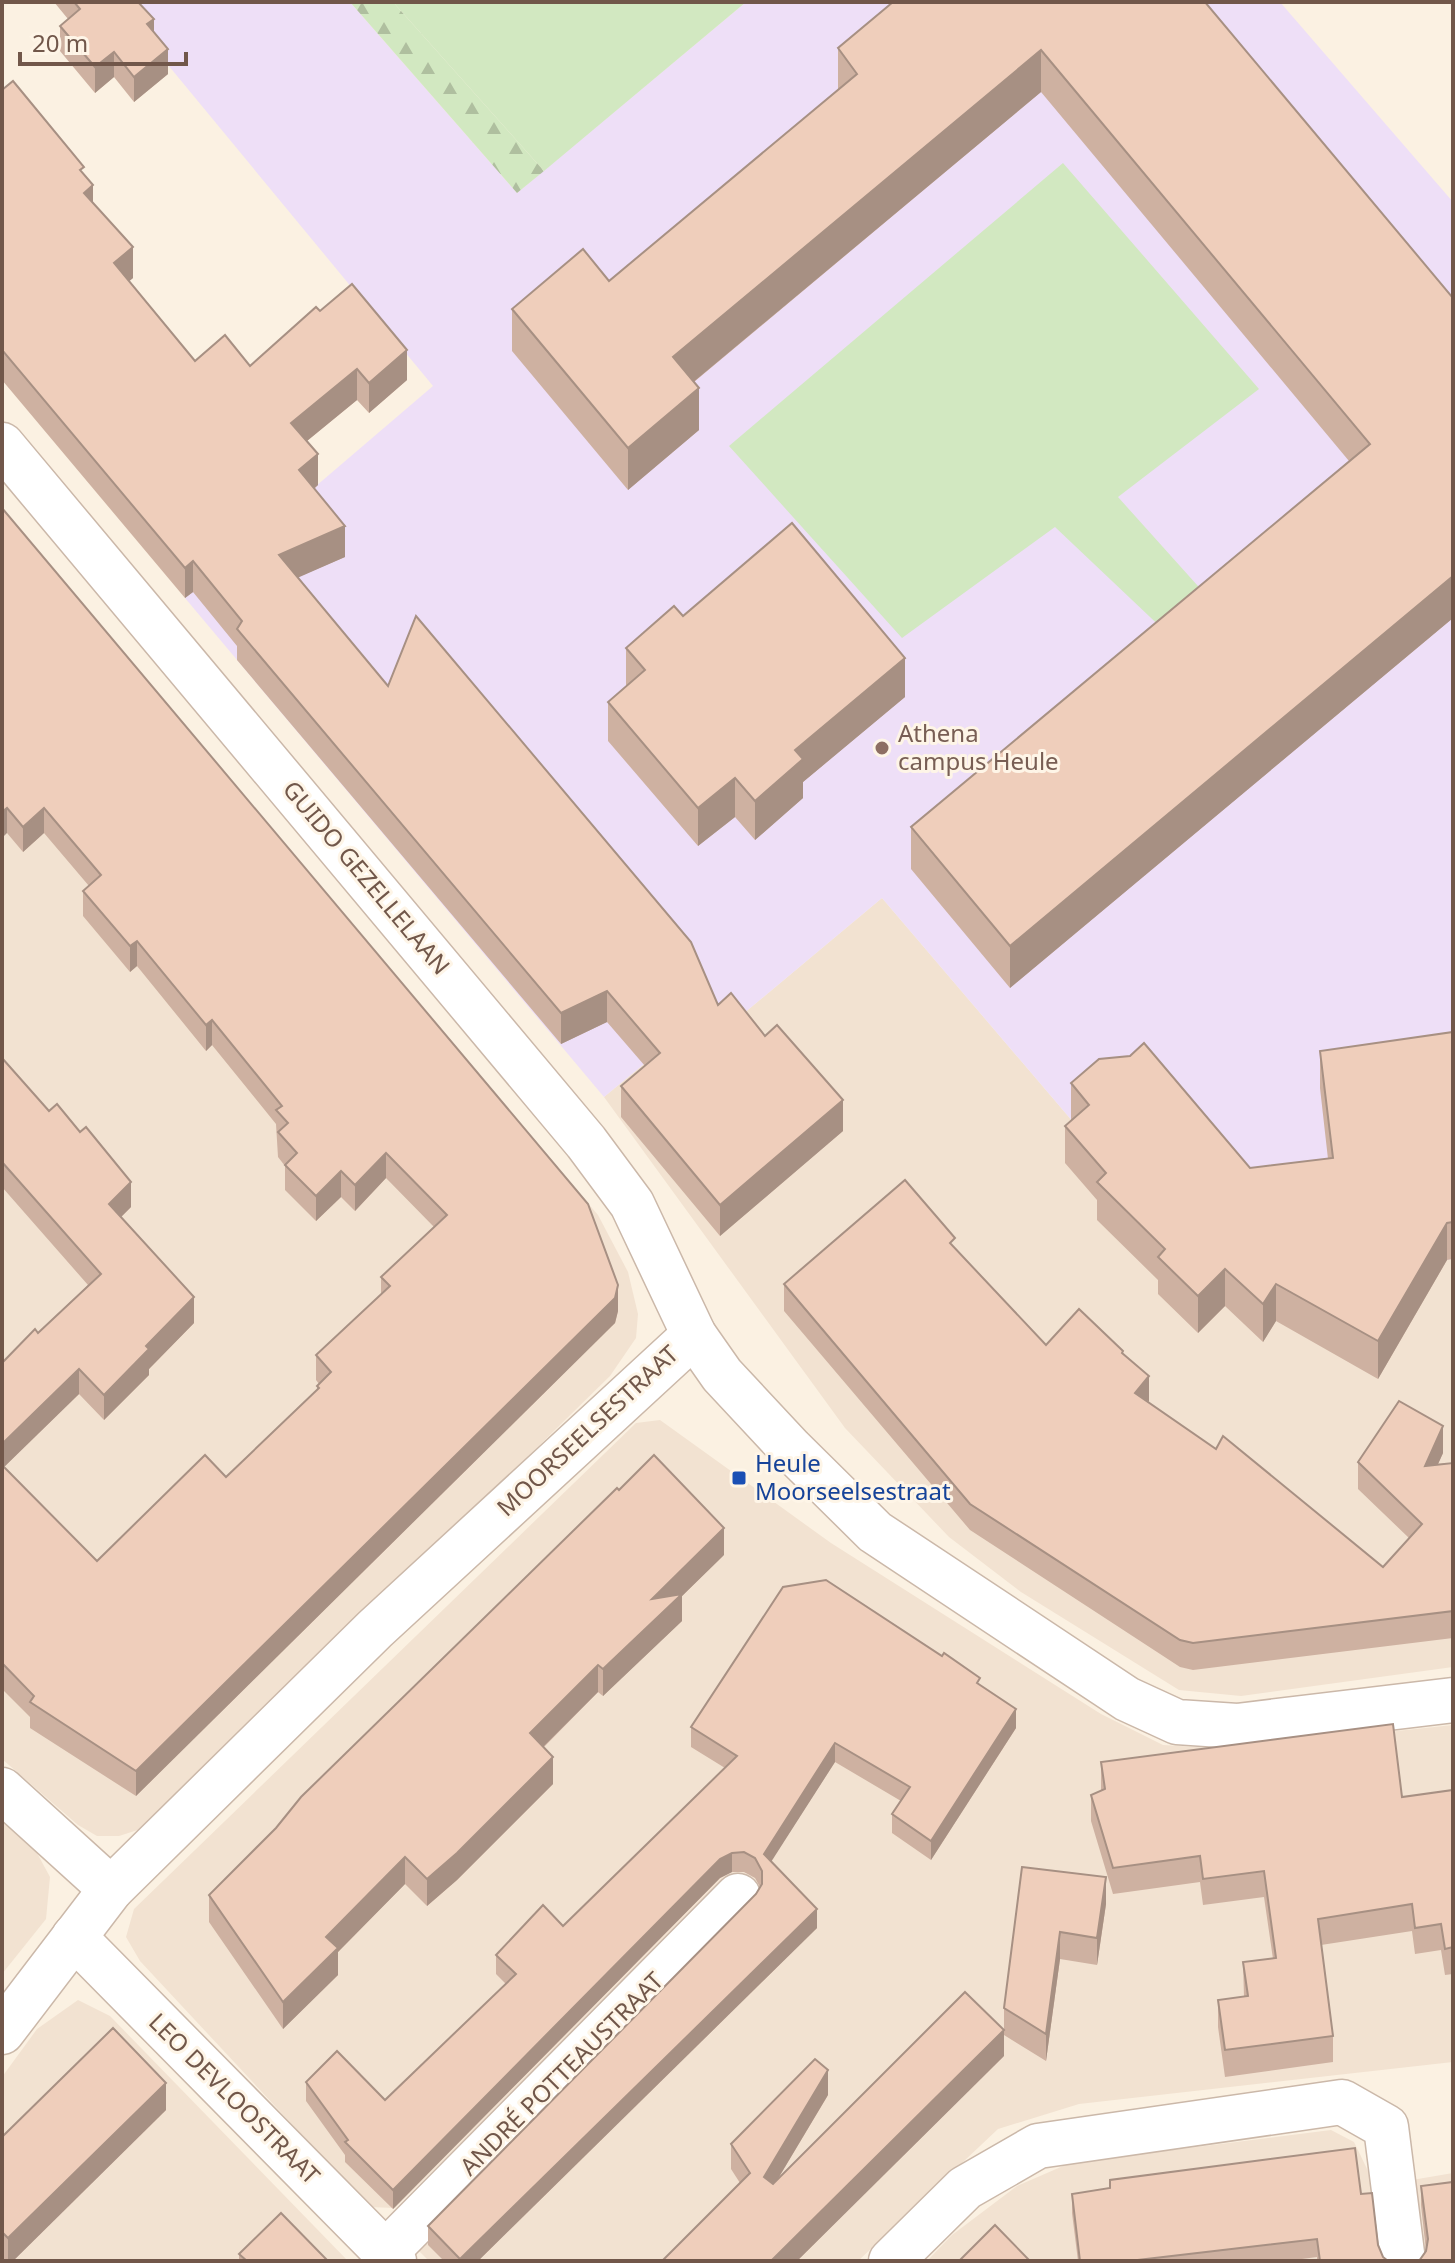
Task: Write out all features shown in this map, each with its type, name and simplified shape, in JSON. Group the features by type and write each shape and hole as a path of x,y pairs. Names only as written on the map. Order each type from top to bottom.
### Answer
{"street":[{"name":"GUIDO GEZELLELAAN","path":"2,445 586,1142 632,1204 694,1335"},
{"name":"MOORSEELSESTRAAT","path":"2,2032 111,1889 375,1629 694,1335 722,1375 875,1532 1127,1699 1177,1722 1237,1726 1453,1700"},
{"path":"2,1790 111,1889"},
{"name":"ANDRÉ POTTEAUSTRAAT","path":"390,2257 738,1896"},
{"name":"LEO DEVLOOSTRAAT","path":"74,1937 390,2257"},
{"path":"891,2261 965,2188 1038,2146 1342,2102 1386,2127 1403,2261"}],"shaded area":[{"name":"Athena campus Heule","path":"116,2 350,2 517,193 746,2 1280,2 1453,202 1453,1259 1305,1277 1201,1272 882,898 731,1024 701,1017 604,1097 185,598 433,386"},
{"path":"2,516 598,1215 628,1272 638,1314 636,1338 610,1376 169,1808 147,1827 119,1836 97,1836 78,1825 2,1759"},
{"path":"882,898 1201,1272 1305,1277 1453,1259 1453,1667 1241,1696 1179,1690 1021,1592 949,1537 845,1428 604,1097 701,1017 731,1024"},
{"path":"660,1420 831,1543 1101,1714 1163,1745 1228,1749 1453,1725 1453,2062 1079,2104 998,2129 858,2261 429,2261 414,2246 760,1896 733,1873 395,2208 369,2207 140,1961 126,1937 134,1909 636,1423"},
{"path":"2,1817 31,1842 50,1877 46,1919 2,1974"},
{"path":"78,2000 110,2016 348,2261 2,2261 2,2077 37,2029"},
{"path":"1331,2130 1354,2142 1369,2173 1380,2261 927,2261 952,2235 1017,2186 1070,2163"},
{"path":"1453,2173 1453,2261 1421,2261 1412,2180"}],"green space":[{"path":"350,2 393,2 544,171 517,193"},
{"path":"393,2 746,2 544,171"},
{"path":"1063,163 1259,389 1118,497 1215,605 1169,635 1055,527 902,638 729,446"}],"building":[{"path":"74,2 138,2 154,19 147,24 168,49 134,77 114,52 95,67 60,26 80,9"},
{"path":"893,2 1205,2 1453,298 1453,576 1010,946 911,827 1370,444 1041,50 673,357 699,388 628,448 512,309 583,249 609,281 857,74 838,48"},
{"path":"13,81 84,167 80,170 93,185 84,193 133,247 114,263 195,361 225,335 250,366 316,307 320,311 352,284 407,350 369,383 357,369 291,423 318,454 299,470 345,526 279,555 388,686 416,616 691,942 718,1005 731,993 765,1036 777,1025 843,1100 720,1205 621,1086 660,1053 607,991 561,1013 237,629 242,621 193,561 185,568 2,350 2,90"},
{"path":"2,508 588,1204 618,1285 615,1298 136,1771 30,1702 34,1696 2,1663 2,1465 97,1561 205,1455 226,1477 319,1388 317,1386 331,1372 316,1355 390,1286 381,1277 447,1215 386,1153 355,1185 341,1171 316,1196 285,1165 297,1153 278,1132 288,1123 276,1110 282,1106 212,1020 206,1025 137,941 130,946 83,891 101,875 44,808 23,827 7,808 2,812"},
{"path":"792,523 905,658 795,750 803,759 755,801 735,778 698,808 608,702 645,670 626,648 674,606 683,616"},
{"path":"1453,1032 1453,1222 1447,1223 1378,1341 1276,1284 1263,1304 1225,1269 1198,1296 1158,1257 1165,1249 1097,1182 1106,1173 1065,1126 1089,1105 1071,1083 1099,1059 1130,1056 1144,1043 1250,1168 1333,1158 1320,1051"},
{"path":"2,1058 49,1111 57,1104 80,1132 86,1127 131,1182 109,1204 194,1297 104,1395 79,1369 2,1444 2,1363 35,1329 38,1333 101,1274 2,1162"},
{"path":"905,1180 955,1238 950,1243 1046,1345 1079,1309 1149,1376 1135,1393 1216,1449 1223,1436 1383,1567 1422,1524 1358,1462 1399,1401 1443,1426 1425,1466 1453,1463 1453,1611 1193,1643 1180,1640 970,1504 784,1284"},
{"path":"654,1455 724,1528 652,1599 682,1594 603,1669 598,1665 530,1733 553,1757 427,1879 405,1857 326,1937 338,1948 283,2002 209,1895 276,1828 301,1797"},
{"path":"826,1580 942,1656 944,1653 980,1678 977,1683 1016,1709 931,1841 892,1814 910,1787 835,1743 764,1854 817,1909 460,2259 428,2226 756,1894 762,1884 762,1871 755,1858 744,1852 720,1859 393,2190 345,2142 348,2140 306,2082 337,2051 385,2100 516,1974 496,1955 543,1905 563,1926 737,1756 691,1727 783,1587"},
{"path":"1393,1724 1402,1797 1453,1790 1453,1947 1445,1949 1441,1924 1415,1928 1412,1904 1318,1919 1333,2036 1225,2050 1218,2000 1248,1996 1243,1962 1276,1958 1264,1871 1203,1879 1200,1856 1113,1868 1091,1795 1105,1789 1101,1762"},
{"path":"1022,1867 1106,1877 1097,1938 1060,1932 1046,2034 1004,2008"},
{"path":"965,1992 1004,2030 771,2261 662,2261 750,2173 731,2144 815,2059 828,2070 764,2177 773,2184"},
{"path":"113,2028 166,2083 8,2238 2,2232 2,2137"},
{"path":"1355,2148 1361,2194 1372,2193 1378,2245 1388,2261 1320,2261 1317,2239 1129,2261 1080,2261 1072,2194 1110,2188 1110,2180"},
{"path":"1453,2182 1453,2261 1419,2261 1426,2251 1428,2239 1421,2186"},
{"path":"281,2213 328,2261 247,2261 239,2254"},
{"path":"995,2225 1030,2261 959,2261"}],"place":[{"name":"Athena campus Heule","path":"882,748"},
{"name":"Heule Moorseelsestraat","path":"739,1478"}]}
